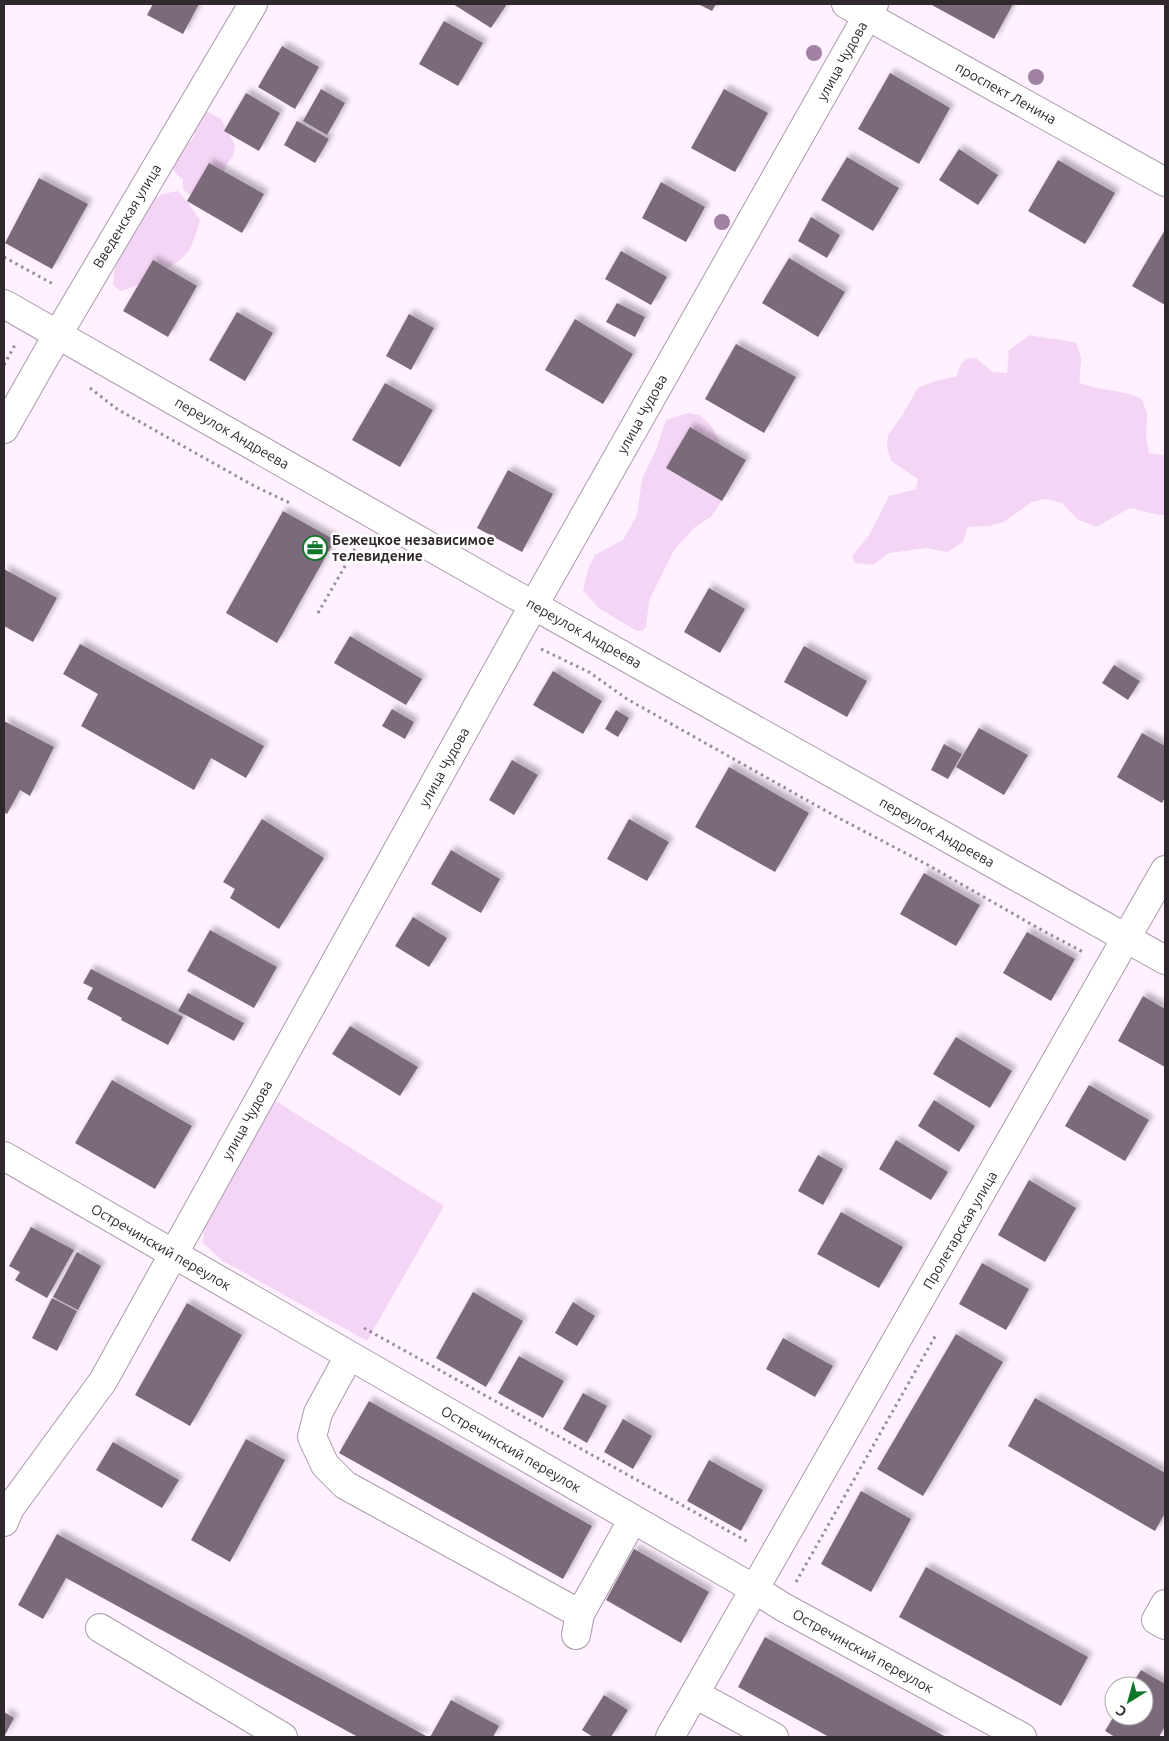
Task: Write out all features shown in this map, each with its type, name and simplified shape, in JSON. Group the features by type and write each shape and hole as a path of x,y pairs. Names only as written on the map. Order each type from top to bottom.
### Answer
{"street":[{"name":"Введенская улица","path":"4,429 78,298 253,4"},
{"name":"проспект Ленина","path":"862,8 1165,182"},
{"name":"улица Чудова","path":"4,1522 10,1508 102,1381 534,606 862,8"},
{"name":"переулок Андреева","path":"4,304 534,606 1165,960"},
{"name":"Пролетарская улица","path":"670,1737 756,1590 1165,870"},
{"name":"Остречинский переулок","path":"4,1156 783,1607 1022,1737"},
{"path":"349,1356 318,1413 312,1437 325,1464 345,1485 578,1625 633,1519"},
{"path":"1165,1604 1156,1620 1165,1625"},
{"path":"100,1628 283,1737"},
{"path":"695,1694 774,1737"}],"path":[{"path":"4,257 78,298"},
{"path":"82,383 118,409 256,487 296,506"},
{"path":"318,613 360,540 352,535"},
{"path":"517,635 534,646 589,672 627,700 1110,966"},
{"path":"358,1325 775,1556"}],"shaded area":[{"path":"208,112 221,119 235,145 233,156 225,166 225,190 197,201 183,189 183,179 177,175 172,166 179,154 195,136 191,122 196,115"},
{"path":"178,191 200,220 189,250 177,262 158,274 121,291 113,285 119,254 137,229 150,202 162,194"},
{"path":"1030,335 1076,343 1081,358 1080,383 1127,393 1142,399 1147,414 1146,438 1149,453 1165,455 1165,515 1130,508 1096,527 1077,519 1062,503 1045,499 1032,502 1004,522 990,526 968,527 963,542 947,552 927,548 889,553 873,565 855,563 852,556 870,534 889,496 916,489 918,479 891,461 887,448 888,435 918,388 938,380 956,377 961,364 966,359 976,358 993,372 1007,373 1009,350"},
{"path":"688,413 700,415 713,428 727,459 724,497 712,516 694,528 674,550 649,601 646,627 642,631 637,631 600,609 583,591 588,569 595,555 623,540 637,515 642,479 656,450 666,420"},
{"path":"274,1100 444,1206 367,1341 223,1261 203,1243 205,1219"}],"building":[{"path":"153,4 199,4 183,34 147,15"},
{"path":"453,4 507,4 491,28"},
{"path":"698,4 716,4 712,11"},
{"path":"930,4 1013,4 994,39"},
{"path":"444,21 483,43 458,86 419,64"},
{"path":"282,46 319,67 295,109 258,87"},
{"path":"890,73 950,108 919,164 858,129"},
{"path":"321,89 345,103 327,135 303,121"},
{"path":"724,89 768,113 735,172 691,148"},
{"path":"246,93 280,113 259,151 224,131"},
{"path":"297,121 329,139 315,163 284,145"},
{"path":"959,149 998,175 978,205 939,180"},
{"path":"847,157 899,188 873,231 821,200"},
{"path":"1058,160 1115,193 1085,244 1028,211"},
{"path":"209,163 264,194 242,233 187,201"},
{"path":"39,178 88,204 52,269 5,243"},
{"path":"661,182 705,207 686,242 642,218"},
{"path":"811,217 840,235 827,258 798,241"},
{"path":"1165,230 1165,305 1132,286"},
{"path":"621,251 667,277 651,305 605,279"},
{"path":"789,258 845,292 818,337 762,303"},
{"path":"153,260 197,286 168,337 123,311"},
{"path":"617,303 645,317 635,337 606,322"},
{"path":"237,312 273,333 245,381 209,360"},
{"path":"409,314 434,328 411,370 386,356"},
{"path":"575,319 633,354 603,404 545,370"},
{"path":"736,344 796,377 764,433 705,399"},
{"path":"385,383 433,410 400,467 352,440"},
{"path":"690,427 746,460 722,501 666,468"},
{"path":"508,470 553,494 522,552 477,528"},
{"path":"283,511 335,540 277,643 226,613"},
{"path":"4,569 57,598 33,642 4,626"},
{"path":"709,588 745,609 720,653 684,632"},
{"path":"350,636 422,679 406,705 334,663"},
{"path":"80,644 264,746 246,778 211,758 194,790 81,726 98,694 63,674"},
{"path":"804,646 867,681 847,717 784,682"},
{"path":"1114,665 1140,681 1128,700 1102,683"},
{"path":"553,671 602,701 583,734 533,705"},
{"path":"392,709 414,722 405,739 382,726"},
{"path":"616,710 629,718 618,737 605,729"},
{"path":"4,721 54,747 30,796 20,790 7,814 4,812"},
{"path":"979,728 1028,755 1004,795 956,767"},
{"path":"1142,733 1165,746 1165,797 1162,803 1117,777"},
{"path":"944,744 962,754 948,779 931,770"},
{"path":"512,760 538,775 514,815 489,800"},
{"path":"729,767 809,813 775,872 695,827"},
{"path":"262,819 324,858 279,929 230,898 235,889 223,882"},
{"path":"629,819 669,842 647,881 607,859"},
{"path":"451,850 500,879 481,913 431,884"},
{"path":"924,873 980,905 956,946 900,914"},
{"path":"413,917 447,938 429,967 395,946"},
{"path":"210,930 277,967 254,1008 187,971"},
{"path":"1027,932 1075,959 1051,1001 1003,973"},
{"path":"91,969 183,1017 168,1045 87,999 93,988 83,983"},
{"path":"188,993 244,1023 234,1041 178,1011"},
{"path":"1143,996 1165,1009 1165,1067 1118,1041"},
{"path":"350,1026 418,1067 400,1096 332,1054"},
{"path":"956,1037 1012,1071 990,1108 933,1074"},
{"path":"112,1080 192,1126 155,1189 75,1143"},
{"path":"1089,1085 1149,1120 1125,1161 1065,1126"},
{"path":"934,1100 975,1126 959,1152 918,1126"},
{"path":"896,1140 948,1172 931,1200 879,1169"},
{"path":"818,1155 843,1169 823,1205 798,1191"},
{"path":"1029,1180 1076,1208 1045,1262 998,1235"},
{"path":"841,1212 903,1247 879,1288 817,1254"},
{"path":"31,1227 74,1250 47,1298 15,1280 20,1272 9,1266"},
{"path":"77,1252 101,1266 78,1310 53,1297"},
{"path":"982,1263 1029,1289 1006,1330 959,1304"},
{"path":"473,1292 523,1321 486,1387 436,1358"},
{"path":"52,1298 77,1311 57,1351 32,1338"},
{"path":"573,1302 595,1316 577,1346 555,1333"},
{"path":"187,1303 242,1335 190,1426 135,1395"},
{"path":"956,1334 1003,1362 923,1496 877,1469"},
{"path":"783,1338 833,1366 815,1397 766,1369"},
{"path":"519,1356 564,1381 543,1418 498,1393"},
{"path":"583,1393 607,1406 587,1443 563,1429"},
{"path":"1035,1398 1165,1473 1165,1513 1155,1531 1008,1446"},
{"path":"369,1401 592,1526 563,1579 339,1453"},
{"path":"623,1419 652,1436 633,1469 604,1452"},
{"path":"246,1439 285,1460 230,1562 191,1540"},
{"path":"113,1442 179,1480 162,1508 96,1470"},
{"path":"709,1460 763,1490 741,1531 687,1501"},
{"path":"861,1491 911,1519 871,1592 821,1564"},
{"path":"57,1534 428,1737 358,1737 66,1578 43,1619 18,1605"},
{"path":"634,1549 709,1592 681,1643 606,1600"},
{"path":"926,1567 1088,1657 1061,1706 899,1617"},
{"path":"765,1637 946,1737 829,1737 738,1687"},
{"path":"1141,1670 1151,1676 1137,1676"},
{"path":"1154,1678 1165,1684 1165,1726 1159,1737 1115,1737 1105,1731 1108,1726 1154,1726"},
{"path":"604,1695 628,1710 611,1737 593,1737 582,1730"},
{"path":"451,1700 499,1726 493,1737 430,1737"},
{"path":"4,1712 14,1718 4,1737"}],"place":[{"name":"Бежецкое независимое телевидение","path":"315,548"}]}
